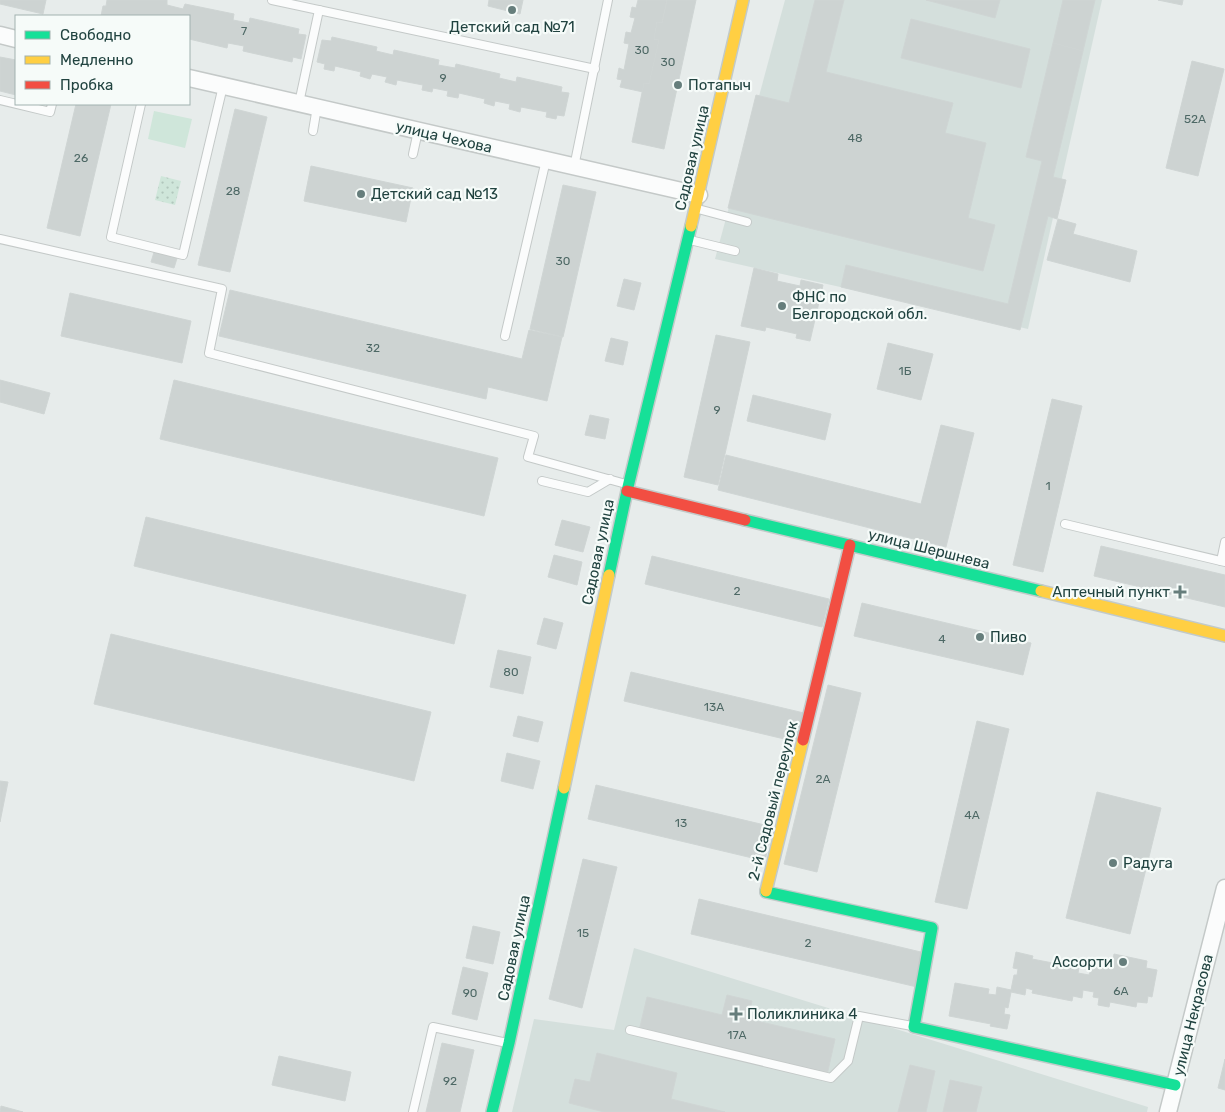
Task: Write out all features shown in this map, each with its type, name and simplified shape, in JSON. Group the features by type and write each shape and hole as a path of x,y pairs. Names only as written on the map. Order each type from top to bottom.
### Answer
{"street":[{"name":"Садовая улица","path":"492,1112 509,1043 628,488 697,202 743,0"},
{"path":"0,35 15,39"},
{"name":"улица Чехова","path":"190,78 546,160 697,202"},
{"name":"улица Шершнева","path":"628,488 850,545 1225,636"},
{"name":"2-й Садовый переулок","path":"850,545 766,892 932,928 914,1027"},
{"name":"улица Некрасова","path":"1168,1112 1225,888"},
{"path":"914,1027 1175,1085"}],"lane":[{"path":"272,0 595,69"},
{"path":"574,167 608,0"},
{"path":"299,103 319,10"},
{"path":"141,105 111,237 183,255 223,86"},
{"path":"0,100 15,104"},
{"path":"21,105 50,112 52,105"},
{"path":"313,131 317,107"},
{"path":"413,154 418,131"},
{"path":"505,336 546,160"},
{"path":"697,202 747,222"},
{"path":"0,239 222,289 208,353 534,436 528,458 610,479 628,488"},
{"path":"688,239 735,251"},
{"path":"542,481 588,492 610,479"},
{"path":"1065,524 1223,561 1225,542"},
{"path":"630,1030 831,1078 848,1061 859,1016 914,1027"},
{"path":"413,1112 433,1027 509,1043"}],"shaded area":[{"path":"785,0 1102,0 1028,329 715,259"},
{"path":"634,948 1148,1107 1147,1112 512,1112 534,1019 614,1030"}],"green space":[{"path":"154,111 192,119 185,148 148,139"},
{"path":"161,176 181,181 175,205 155,200"}],"building":[{"path":"0,0 46,0 43,14 0,4"},
{"path":"107,0 167,0 167,5 183,9 185,4 234,14 233,20 249,23 250,18 299,29 298,34 306,35 301,59 293,57 292,62 243,51 244,46 228,43 227,48 190,39 190,15 101,15 103,6 106,6"},
{"name":"Детский сад №71","path":"489,0 523,0 520,14 488,6"},
{"path":"638,0 667,0 662,23 657,22 654,39 659,40 649,84 644,83 643,92 620,87 622,80 617,79 619,68 624,70 629,44 624,43 626,32 631,33 635,18 630,17 632,7 636,8"},
{"path":"667,0 696,0 664,149 632,142 644,83 649,84 659,40 654,39 657,22 662,23"},
{"path":"815,0 844,0 826,72 953,103 945,133 986,143 968,218 995,225 983,271 728,208 756,95 789,103"},
{"path":"926,0 1000,0 995,18"},
{"path":"1063,0 1095,0 1083,51 1053,43"},
{"path":"1158,0 1183,0 1182,5"},
{"path":"911,19 1030,49 1021,88 901,58"},
{"path":"332,37 377,47 376,51 393,55 394,50 439,60 438,65 455,68 456,64 500,74 499,78 516,82 517,77 562,87 561,92 569,93 564,116 557,115 556,119 546,117 547,112 521,107 520,112 509,109 510,104 495,101 494,106 484,103 485,99 459,93 458,98 447,96 448,91 433,88 432,92 422,90 423,85 397,80 396,85 385,82 387,77 372,74 370,79 360,76 361,72 335,66 334,71 324,69 325,64 317,62 322,40 331,41"},
{"path":"1053,43 1083,51 1053,177 1066,180 1057,219 1048,216 1020,330 841,287 846,265 1008,304 1042,161 1026,157"},
{"path":"0,57 15,60 15,95 0,91"},
{"path":"1192,61 1224,69 1198,176 1166,168"},
{"path":"76,105 111,105 80,236 47,228"},
{"path":"235,109 267,117 230,272 198,265"},
{"path":"311,166 413,188 406,222 304,201"},
{"path":"563,185 596,192 563,337 530,329"},
{"path":"1058,219 1076,224 1073,234 1137,251 1130,282 1047,260"},
{"path":"155,249 178,255 174,268 151,262"},
{"name":"ФНС по Белгородской обл.","path":"754,268 778,274 777,281 800,286 801,280 823,285 810,341 796,338 797,334 766,327 765,331 741,326"},
{"path":"624,279 641,283 634,310 617,306"},
{"path":"230,290 522,359 529,330 562,337 547,401 488,387 486,399 219,336"},
{"path":"70,293 191,321 182,363 61,336"},
{"path":"716,335 750,342 718,485 684,477"},
{"path":"611,338 628,342 623,365 605,361"},
{"path":"888,343 933,354 921,400 877,389"},
{"path":"0,380 50,393 44,414 0,402"},
{"path":"174,380 498,458 484,516 160,439"},
{"path":"753,395 831,414 825,440 747,421"},
{"path":"1052,399 1082,406 1043,572 1013,565"},
{"path":"590,415 609,419 605,439 585,435"},
{"path":"941,425 974,433 946,547 718,490 726,455 921,504"},
{"path":"146,517 466,595 454,644 134,566"},
{"path":"562,520 590,527 583,552 555,545"},
{"path":"1101,546 1225,575 1225,607 1094,576"},
{"path":"554,555 582,562 577,585 548,577"},
{"path":"652,556 829,599 822,627 645,584"},
{"path":"862,603 1031,643 1023,675 854,636"},
{"path":"544,618 563,623 556,649 537,644"},
{"path":"111,634 431,712 414,781 94,704"},
{"path":"498,650 531,657 523,694 490,687"},
{"path":"631,672 804,713 797,742 624,701"},
{"path":"828,685 861,693 817,872 784,864"},
{"path":"518,716 543,722 538,742 513,736"},
{"path":"977,721 1009,729 967,909 935,902"},
{"path":"507,753 540,761 533,789 501,781"},
{"path":"0,781 8,782 0,822"},
{"path":"596,785 773,827 765,861 588,819"},
{"name":"Радуга","path":"1097,792 1161,808 1130,934 1066,918"},
{"path":"583,859 617,867 582,1008 549,999"},
{"path":"699,899 925,953 917,987 691,934"},
{"path":"473,926 500,932 493,964 466,958"},
{"path":"1016,952 1033,956 1032,959 1079,968 1078,973 1089,975 1092,963 1100,965 1101,958 1113,960 1114,954 1147,961 1146,968 1157,970 1152,997 1148,996 1147,1003 1137,1002 1136,1007 1110,1002 1109,1007 1098,1005 1099,998 1093,997 1094,992 1083,990 1082,998 1073,996 1072,1001 1032,993 1033,990 1026,988 1025,995 1011,992 1008,1008 1005,1007 1004,1014 1010,1015 1007,1029 949,1016 955,983 989,989 988,994 996,995 997,987 1011,990 1014,975 1017,975 1018,969 1013,968"},
{"path":"463,967 488,973 477,1020 452,1014"},
{"path":"727,995 752,1001 748,1019 835,1039 827,1075 639,1031 647,997 722,1015"},
{"path":"442,1043 474,1050 460,1112 426,1112"},
{"path":"597,1053 677,1073 671,1099 725,1112 604,1112 569,1103 575,1079 590,1082"},
{"path":"279,1056 351,1072 345,1101 272,1085"},
{"path":"1225,1059 1225,1090 1218,1088"},
{"path":"910,1065 935,1071 926,1112 898,1112"},
{"path":"950,1080 982,1087 976,1112 943,1112"},
{"path":"1,1106 23,1112 0,1112"}],"traffic: fast":[{"path":"609,575 627,491 691,226"},
{"path":"745,520 1041,591"},
{"path":"492,1112 509,1043 564,788"},
{"path":"766,891 932,928 914,1027 1175,1085"}],"traffic: slow":[{"path":"691,226 743,0"},
{"path":"564,788 609,575"},
{"path":"1041,591 1225,636"},
{"path":"766,891 803,740"}],"traffic: jam":[{"path":"627,491 745,520"},
{"path":"803,740 850,545"}],"place":[{"name":"Детский сад №71","path":"512,10"},
{"name":"Потапыч","path":"678,85"},
{"name":"Детский сад №13","path":"361,194"},
{"name":"ФНС по Белгородской обл.","path":"782,306"},
{"name":"Аптечный пункт","path":"1180,592"},
{"name":"Пиво","path":"980,637"},
{"name":"Радуга","path":"1113,863"},
{"name":"Ассорти","path":"1123,962"},
{"name":"Поликлиника 4","path":"736,1014"}]}
